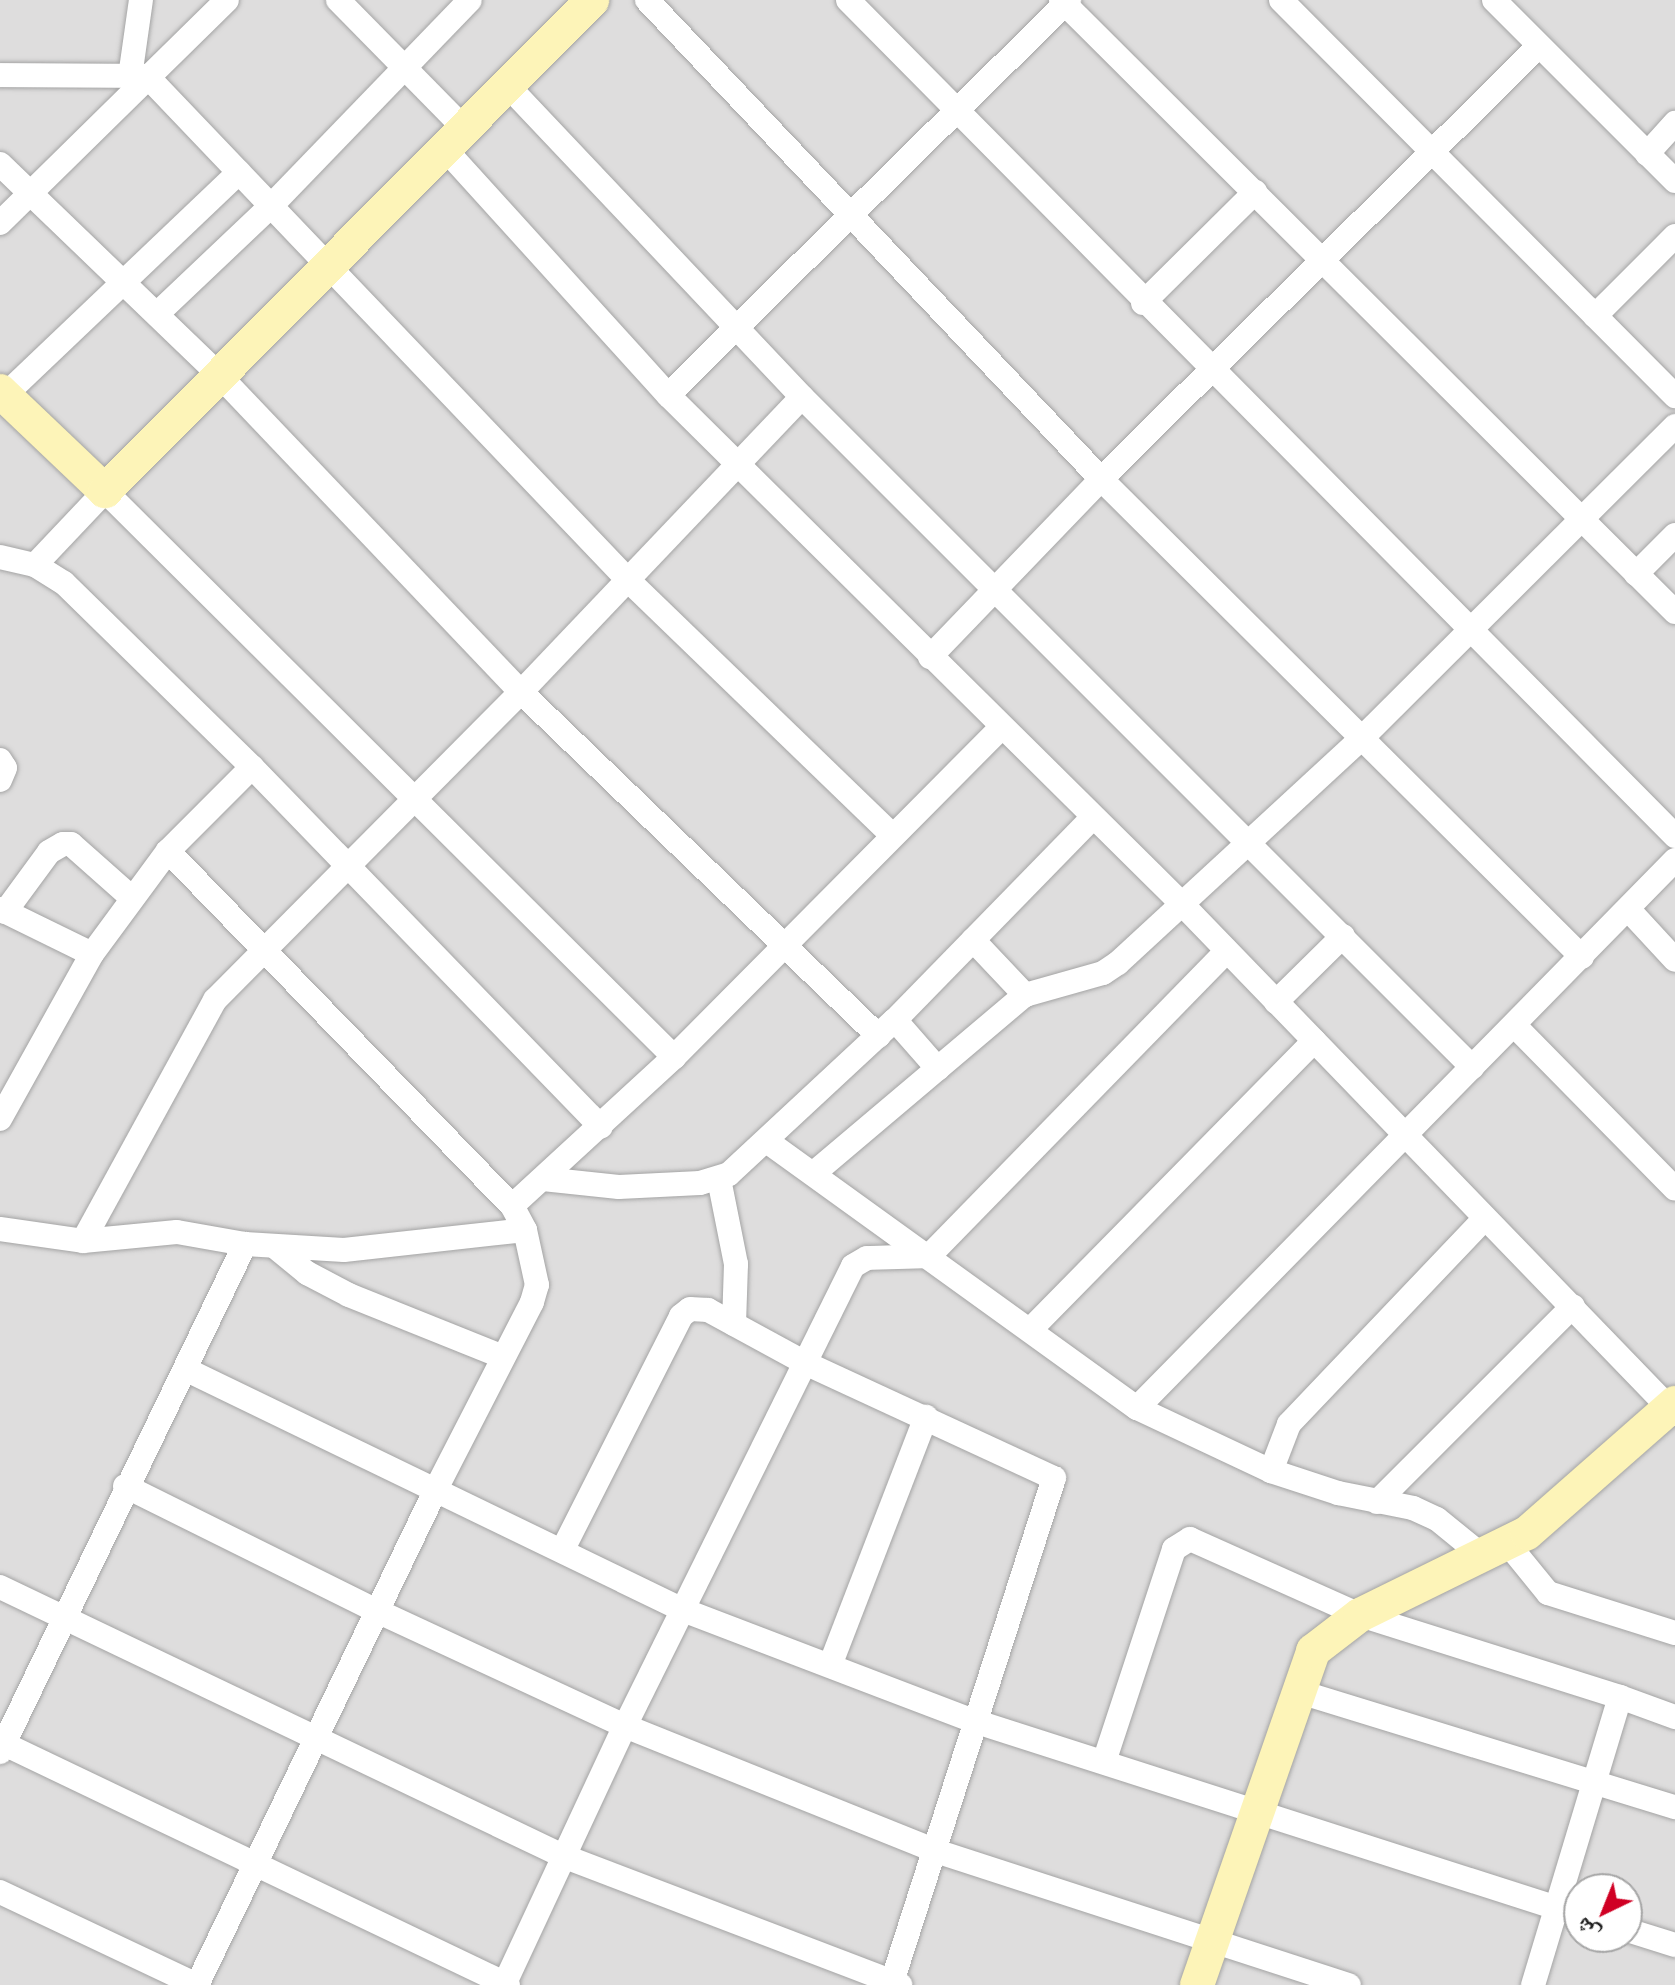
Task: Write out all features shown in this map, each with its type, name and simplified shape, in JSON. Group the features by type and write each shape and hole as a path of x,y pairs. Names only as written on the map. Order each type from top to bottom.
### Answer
{"street":[{"path":"138,76 141,0"},
{"path":"0,223 138,76 227,0"},
{"path":"338,0 403,66 454,138 668,395 1183,905 1401,1135 1673,1408 1549,1517 1496,1551 1360,1615 1313,1651 1197,1985"},
{"path":"157,314 271,206 470,0"},
{"path":"647,0 849,217 1101,479 1582,957"},
{"path":"848,0 1143,303 1474,629 1675,836"},
{"path":"1281,0 1675,396"},
{"path":"1494,0 1675,181"},
{"path":"668,395 1065,1 1675,612"},
{"path":"35,565 326,264 507,85 583,3"},
{"path":"930,657 1101,479 1324,260 1429,150 1539,46"},
{"path":"0,75 138,76 239,172 628,580 892,835"},
{"path":"507,85 802,397 1472,1067"},
{"path":"1647,154 1675,123"},
{"path":"0,164 218,374 521,692 787,946 938,1069"},
{"path":"239,172 2,393 105,491 413,802 674,1057"},
{"path":"1143,303 1255,192"},
{"path":"1595,316 1675,236"},
{"path":"83,1241 199,1022 261,948 413,802 802,397"},
{"path":"814,1173 1025,995 1103,973 1183,905 1474,629 1675,426"},
{"path":"1636,574 1675,535"},
{"path":"0,557 35,565 64,583 350,863 601,1127"},
{"path":"512,1206 674,1057 1001,728"},
{"path":"0,760 5,768 0,780"},
{"path":"0,1119 92,954 132,898 168,851 252,767"},
{"path":"543,1179 619,1187 719,1179 768,1142 886,1028 1092,818"},
{"path":"92,954 3,911 49,852 63,844 71,844 132,898"},
{"path":"0,1892 197,1985 537,1285 525,1230 512,1206 168,851"},
{"path":"1137,1408 1401,1135 1515,1026 1675,860"},
{"path":"1628,909 1675,960"},
{"path":"1276,1002 1343,936"},
{"path":"973,940 1025,995"},
{"path":"245,1244 187,1370 125,1486 1,1746 505,1985 625,1726 858,1261 929,1256 1227,951"},
{"path":"1515,1026 1675,1189"},
{"path":"1031,1329 1314,1041"},
{"path":"768,1142 1137,1408 1271,1471 1437,1519 1496,1551 1548,1593 1675,1633"},
{"path":"719,1179 736,1264 734,1324"},
{"path":"1271,1471 1289,1424 1485,1218"},
{"path":"0,1229 83,1241 177,1232 245,1244 344,1250 525,1230"},
{"path":"274,1246 307,1273 349,1295 503,1357"},
{"path":"1377,1502 1573,1306"},
{"path":"0,1587 563,1856 894,1984 1055,1483 1049,1473 807,1364 708,1310 690,1309 681,1316 563,1549"},
{"path":"187,1370 563,1549 683,1610 831,1663 977,1722 1256,1808 1563,1909"},
{"path":"831,1663 926,1417"},
{"path":"125,1486 377,1611 625,1726 936,1851 1212,1938 1349,1985"},
{"path":"1104,1762 1174,1549 1190,1539 1360,1615 1675,1717"},
{"path":"1297,1691 1675,1807"},
{"path":"1577,1873 1620,1697"},
{"path":"1533,1985 1563,1922"},
{"path":"1643,1935 1675,1945"}],"shaded area":[{"path":"0,0 1675,0 1675,1985 0,1985"}]}
